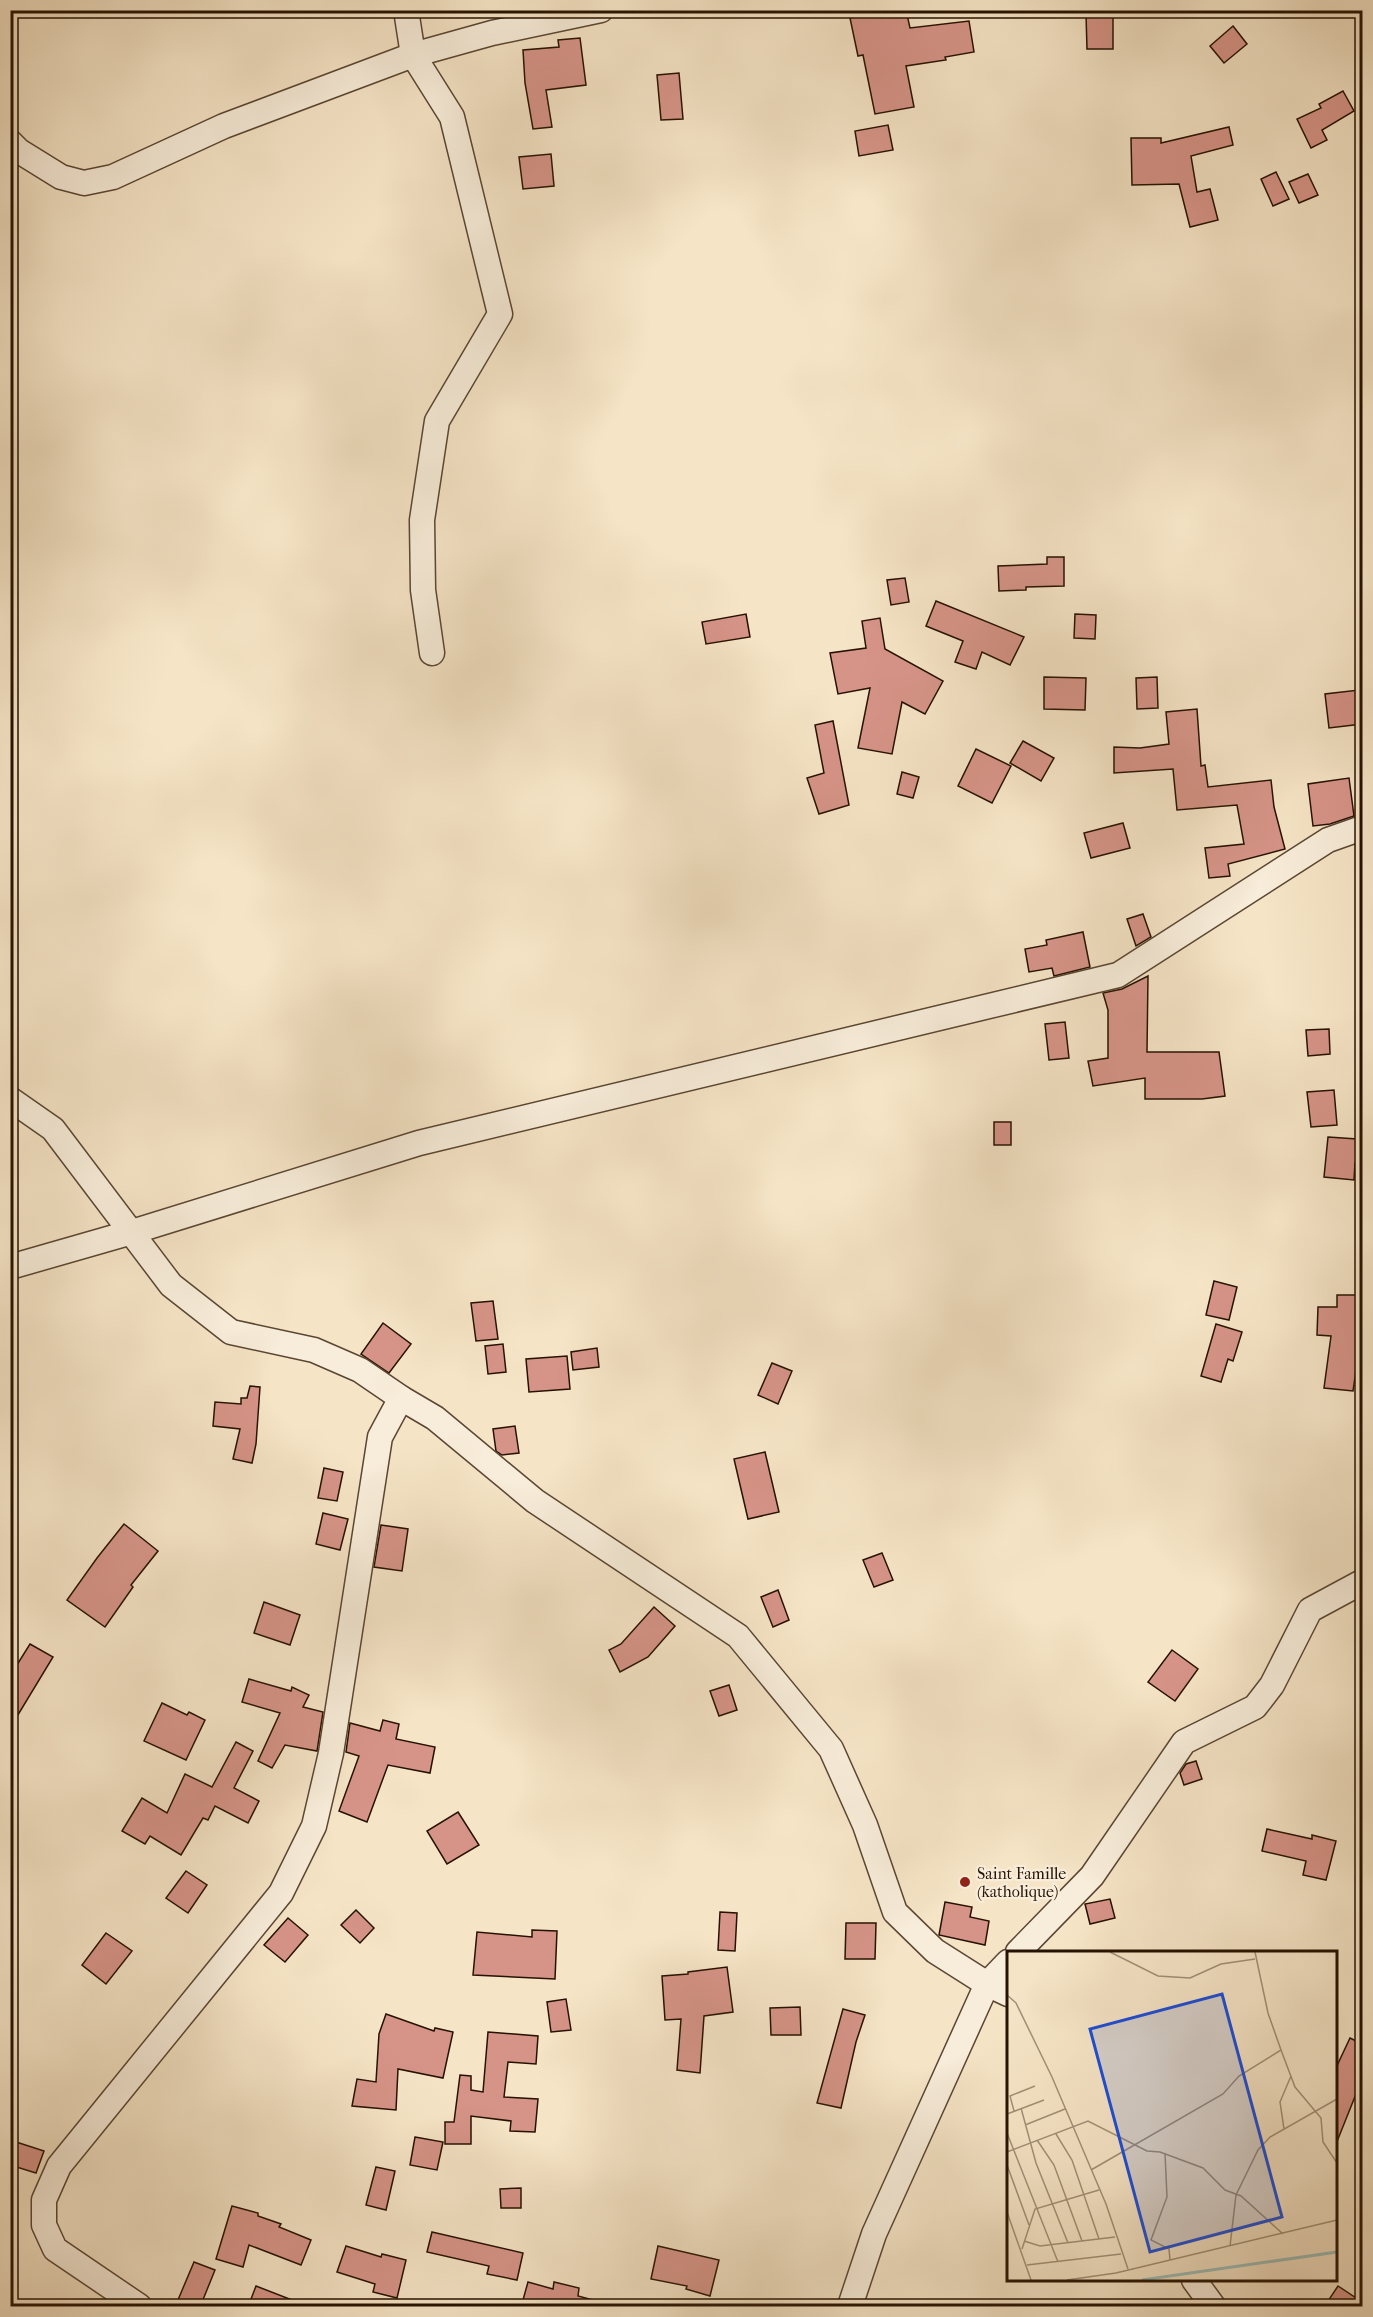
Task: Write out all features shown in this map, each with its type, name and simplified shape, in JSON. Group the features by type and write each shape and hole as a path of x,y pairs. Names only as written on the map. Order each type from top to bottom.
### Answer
{"street":[{"path":"406,10 413,55 452,117 500,314 436,421 422,520 423,590 432,653"},
{"path":"10,142 19,152 61,177 84,183 113,177 225,126 413,55 492,33 601,10"},
{"path":"10,1267 132,1232 419,1143 1118,975 1328,840 1362,828"},
{"path":"10,1099 53,1129 171,1285 231,1332 314,1350 360,1370 435,1418 535,1501 738,1636 831,1749 865,1825 895,1912 935,1951 987,1984 1007,1994"},
{"path":"139,2307 55,2249 44,2225 44,2200 59,2166 281,1893 314,1826 331,1754 380,1437 401,1398"},
{"path":"1020,1951 1092,1876 1184,1742 1255,1707 1272,1684 1310,1610 1362,1582"},
{"path":"850,2307 874,2234 987,1984 1007,1963"},
{"path":"1195,2281 1213,2307"}],"building":[{"path":"886,10 906,10 910,28 969,21 974,52 945,57 946,60 906,66 914,107 875,114 863,55 858,56 850,18"},
{"path":"1113,13 1113,49 1087,49 1086,14"},
{"path":"1233,26 1247,44 1224,63 1210,46"},
{"path":"580,38 586,85 546,90 552,127 533,129 525,83 523,50 559,47 558,40"},
{"path":"679,73 683,119 661,120 657,75"},
{"path":"1343,91 1354,111 1322,130 1327,140 1311,148 1297,119 1321,108 1319,104"},
{"path":"888,125 893,150 859,156 855,131"},
{"path":"1229,127 1233,145 1191,156 1197,192 1210,189 1218,220 1190,227 1179,184 1132,185 1131,138 1161,138 1161,143"},
{"path":"551,154 554,186 523,189 519,157"},
{"path":"1276,172 1289,199 1273,206 1261,179"},
{"path":"1308,174 1318,195 1299,203 1289,182"},
{"path":"1047,557 1064,557 1064,586 1026,587 1026,590 999,591 998,566 1047,564"},
{"path":"905,578 909,602 891,605 887,580"},
{"path":"936,601 1024,637 1010,665 982,652 976,669 955,662 963,641 926,626"},
{"path":"746,614 750,637 706,644 702,622"},
{"path":"1075,614 1096,615 1095,639 1074,638"},
{"path":"880,618 885,649 943,681 925,714 902,702 892,754 858,748 870,688 838,694 830,653 866,648 862,621"},
{"path":"1044,677 1086,678 1085,710 1044,709"},
{"path":"1157,677 1158,708 1137,709 1136,678"},
{"path":"1359,690 1362,724 1329,728 1325,694"},
{"path":"1197,709 1201,766 1205,765 1208,787 1271,780 1274,807 1285,849 1228,864 1230,876 1209,878 1205,848 1244,844 1237,805 1177,810 1173,769 1114,773 1114,747 1140,748 1169,744 1166,712"},
{"path":"833,721 849,805 819,814 807,778 824,773 815,725"},
{"path":"1023,741 1054,758 1041,781 1010,763"},
{"path":"976,749 1011,766 992,803 958,786"},
{"path":"902,772 919,777 913,798 897,794"},
{"path":"1349,778 1354,816 1330,824 1313,826 1308,784"},
{"path":"1123,823 1130,848 1091,858 1084,833"},
{"path":"1143,914 1151,937 1136,946 1127,919"},
{"path":"1083,932 1090,967 1054,976 1052,968 1029,972 1025,949 1047,945 1046,940"},
{"path":"1148,976 1147,1052 1219,1052 1225,1096 1202,1099 1145,1099 1145,1078 1093,1086 1088,1061 1108,1058 1108,1010 1103,993 1122,989"},
{"path":"1065,1022 1069,1058 1049,1060 1045,1024"},
{"path":"1329,1029 1330,1054 1308,1056 1306,1030"},
{"path":"1334,1090 1337,1125 1311,1127 1307,1092"},
{"path":"994,1122 1011,1122 1011,1145 994,1145"},
{"path":"1328,1137 1357,1139 1357,1143 1362,1143 1362,1163 1355,1163 1354,1180 1324,1177"},
{"path":"1214,1281 1237,1287 1229,1320 1206,1315"},
{"path":"1337,1295 1362,1295 1362,1328 1353,1391 1324,1388 1331,1336 1317,1335 1318,1307 1337,1307"},
{"path":"493,1301 498,1339 476,1341 471,1303"},
{"path":"383,1323 411,1344 389,1373 361,1354"},
{"path":"1216,1324 1242,1332 1233,1361 1228,1359 1221,1382 1201,1376"},
{"path":"503,1344 506,1372 488,1374 485,1346"},
{"path":"597,1348 599,1367 573,1370 571,1352"},
{"path":"567,1356 570,1389 529,1392 526,1359"},
{"path":"772,1363 792,1371 778,1404 758,1395"},
{"path":"250,1386 260,1387 256,1444 252,1463 233,1459 240,1429 213,1426 215,1402 241,1404 241,1398 247,1398"},
{"path":"515,1426 519,1453 502,1455 496,1451 493,1429"},
{"path":"765,1452 779,1512 748,1519 734,1459"},
{"path":"324,1468 343,1472 337,1501 318,1498"},
{"path":"323,1513 348,1519 340,1550 316,1544"},
{"path":"124,1524 158,1551 131,1585 133,1587 105,1627 67,1600"},
{"path":"381,1525 408,1529 402,1571 374,1567"},
{"path":"882,1553 893,1580 874,1587 863,1560"},
{"path":"778,1590 789,1620 773,1627 761,1597"},
{"path":"264,1602 300,1615 290,1645 254,1633"},
{"path":"654,1607 675,1626 648,1657 620,1672 609,1650 621,1644"},
{"path":"30,1644 53,1657 10,1728 10,1676"},
{"path":"1172,1650 1198,1669 1175,1701 1148,1682"},
{"path":"249,1679 291,1691 292,1687 309,1695 303,1707 323,1712 317,1751 285,1745 272,1768 258,1761 280,1713 242,1702"},
{"path":"729,1685 737,1710 719,1716 710,1691"},
{"path":"162,1703 187,1715 189,1712 205,1720 186,1760 144,1741"},
{"path":"383,1720 399,1724 396,1739 435,1747 430,1773 388,1765 367,1822 339,1811 359,1756 346,1752 350,1723 380,1731"},
{"path":"236,1742 253,1751 234,1788 259,1801 248,1823 215,1806 208,1820 203,1818 181,1855 150,1836 145,1844 122,1831 142,1798 167,1813 185,1774 212,1787"},
{"path":"1196,1761 1202,1779 1184,1785 1180,1773 1186,1764"},
{"path":"458,1812 479,1845 447,1864 427,1831"},
{"path":"1267,1829 1312,1839 1312,1835 1336,1841 1326,1880 1303,1875 1306,1861 1262,1851"},
{"path":"186,1871 207,1885 188,1913 166,1898"},
{"path":"1110,1899 1115,1918 1090,1924 1085,1904"},
{"path":"945,1902 972,1907 970,1917 989,1921 985,1945 939,1935"},
{"path":"356,1910 374,1928 360,1943 341,1925"},
{"path":"720,1912 737,1913 735,1951 718,1950"},
{"path":"288,1918 308,1935 285,1962 264,1945"},
{"path":"846,1923 876,1923 875,1959 845,1959"},
{"path":"532,1930 557,1931 555,1979 473,1975 477,1932 532,1937"},
{"path":"106,1933 132,1951 106,1984 82,1965"},
{"path":"727,1967 733,2012 704,2016 700,2073 677,2070 681,2019 665,2020 662,1976"},
{"path":"566,1999 571,2030 551,2032 547,2002"},
{"path":"800,2007 801,2035 771,2035 770,2008"},
{"path":"843,2009 865,2015 856,2042 841,2108 817,2103"},
{"path":"386,2014 434,2031 435,2028 453,2032 443,2078 398,2069 396,2110 352,2106 357,2079 376,2082 379,2034"},
{"path":"488,2032 538,2036 536,2064 508,2062 504,2097 538,2099 535,2132 510,2131 511,2121 471,2116 471,2144 445,2144 445,2122 454,2122 460,2075 471,2076 471,2090 483,2092"},
{"path":"1350,2038 1362,2044 1362,2079 1337,2142 1337,2066"},
{"path":"415,2137 443,2142 437,2170 410,2165"},
{"path":"10,2140 44,2151 36,2173 10,2165"},
{"path":"376,2167 395,2171 386,2210 366,2205"},
{"path":"521,2188 521,2208 501,2208 500,2189"},
{"path":"232,2206 258,2213 258,2216 281,2224 279,2227 311,2240 301,2265 249,2245 243,2267 216,2259"},
{"path":"432,2232 523,2253 517,2280 487,2274 489,2266 427,2252"},
{"path":"346,2246 381,2257 382,2254 406,2260 397,2298 373,2292 375,2284 337,2272"},
{"path":"658,2246 719,2260 710,2296 686,2289 687,2286 651,2279"},
{"path":"194,2262 215,2270 200,2307 175,2307"},
{"path":"528,2282 553,2289 554,2282 579,2288 578,2296 597,2301 596,2307 521,2307"},
{"path":"256,2286 305,2305 305,2307 248,2307"},
{"path":"1338,2286 1362,2302 1362,2307 1324,2307"}],"place":[{"name":"Saint Famille (katholique)","path":"965,1882"}]}
